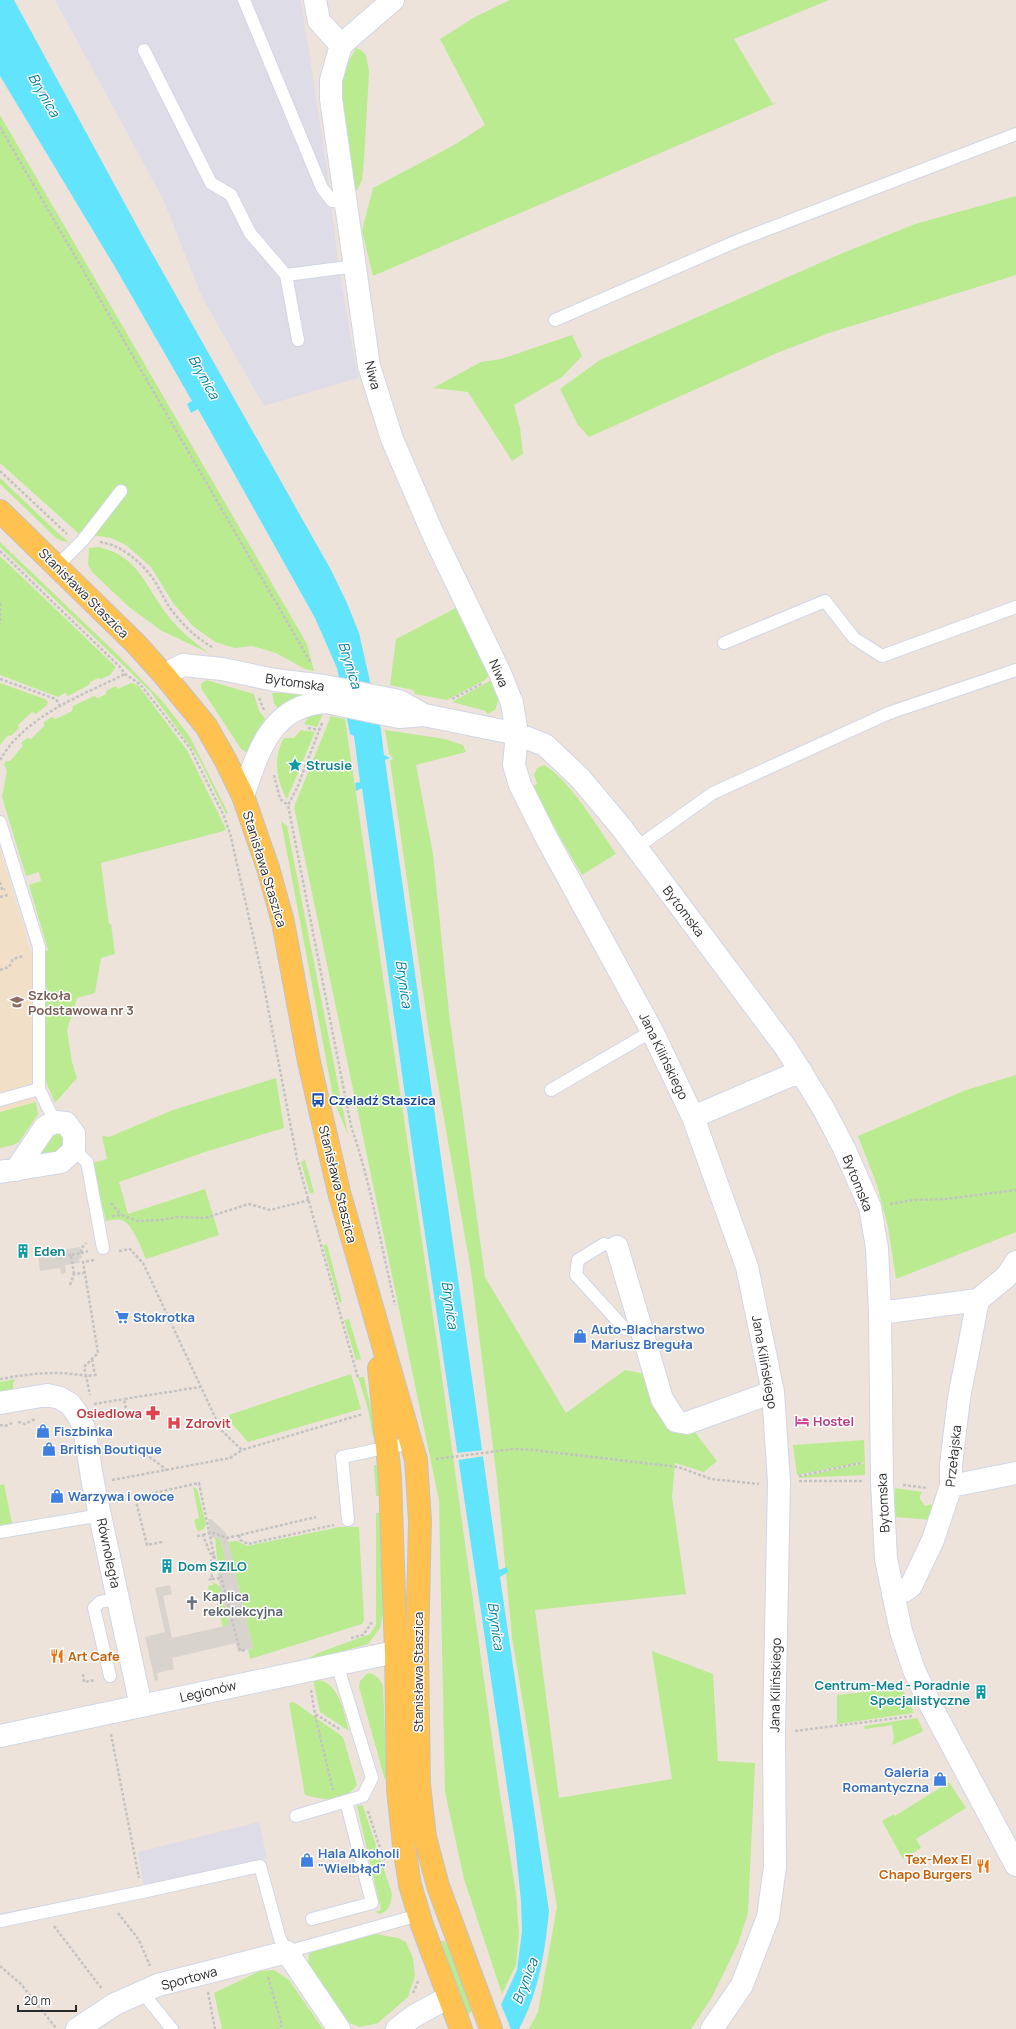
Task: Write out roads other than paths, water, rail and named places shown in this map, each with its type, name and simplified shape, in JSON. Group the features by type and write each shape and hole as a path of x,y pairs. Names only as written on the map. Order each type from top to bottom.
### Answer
{"main road":[{"name":"Stanisława Staszica","path":"0,511 57,566 164,675 206,726 226,761 243,796 268,868 282,922 327,1142 349,1230 416,1460 420,1521 407,1650 398,1790 410,1885 419,1915 460,2028"},
{"name":"Stanisława Staszica","path":"373,1309 425,1837 438,1886 491,2029"}],"street":[{"path":"315,0 319,21 341,45 393,0"},
{"name":"Niwa","path":"341,45 331,80 331,99 347,202 369,366 392,439 433,534 500,673 512,703 517,734"},
{"name":"Bytomska","path":"164,675 183,665 222,669 264,678 323,694 399,709 485,729 517,734 545,745 580,778 636,848 801,1071 844,1148 870,1207 877,1248 880,1313 882,1482 886,1559 901,1631 914,1670 930,1704 1016,1865"},
{"name":"Bytomska","path":"243,796 256,757 268,734 285,716 302,706 315,703 323,694"},
{"name":"Jana Kilińskiego","path":"517,734 514,765 520,785 546,837 652,1031 693,1117 747,1267 773,1392 779,1482 774,1732 775,1867 768,1917 742,1985 712,2029"},
{"path":"693,1117 801,1071"},
{"path":"55,1122 66,1123 74,1134 74,1150 61,1162 8,1171 45,1127 55,1122"},
{"path":"617,1247 662,1399 676,1421 687,1423 773,1392"},
{"path":"880,1313 978,1300 1007,1276 1016,1262"},
{"name":"Przełajska","path":"893,1594 904,1591 911,1586 932,1540 952,1486 951,1465 959,1398 978,1300"},
{"name":"Równoległa","path":"0,1403 47,1395 60,1398 70,1404 78,1415 84,1428 93,1483 141,1706"},
{"path":"952,1486 1016,1472"},
{"name":"Legionów","path":"0,1736 407,1650"},
{"path":"287,1952 339,2029"},
{"name":"Sportowa","path":"66,2028 114,2004 150,1989 287,1952"},
{"path":"397,2029 414,2016 449,1997"}],"lane":[{"path":"244,0 322,188 332,202 347,202"},
{"path":"144,50 210,183 231,195 250,233 286,275 298,340"},
{"path":"555,320 737,241 1016,134"},
{"path":"286,275 356,266"},
{"path":"57,566 83,540 121,491"},
{"path":"724,643 825,602 854,638 882,656 1016,607"},
{"path":"636,848 713,792 889,713 1016,670"},
{"path":"0,822 39,951 39,1089 55,1122"},
{"path":"551,1090 652,1031"},
{"path":"0,1100 39,1089"},
{"path":"74,1150 87,1162 103,1248"},
{"path":"617,1247 604,1244 578,1260 576,1275 625,1329 642,1328"},
{"path":"348,1520 342,1457 364,1453 387,1446 411,1444"},
{"path":"0,1532 101,1515"},
{"path":"110,1676 94,1608 100,1602 118,1598"},
{"path":"296,1816 363,1796 372,1778 337,1664"},
{"path":"312,1919 372,1903 341,1803"},
{"path":"0,1921 260,1866 280,1939 287,1952"},
{"name":"Sportowa","path":"287,1952 419,1915"},
{"path":"150,1989 172,2029"}],"water":[{"name":"Brynica","path":"0,0 14,0 143,237 331,570 347,603 359,633 381,730 384,755 390,758 385,760 499,1570 507,1567 508,1572 500,1577 549,1911 540,1972 532,2001 519,2029 490,2029 517,1970 522,1931 521,1901 514,1834 416,1174 362,788 356,791 355,783 360,782 354,736 350,734 337,668 315,618 198,409 191,413 187,404 192,401 115,267 0,76"}],"place":[{"name":"Strusie","path":"295,765"},
{"name":"Szkoła Podstawowa nr 3","path":"17,1002"},
{"name":"Czeladź Staszica","path":"318,1100"},
{"name":"Eden","path":"23,1251"},
{"name":"Stokrotka","path":"122,1317"},
{"name":"Auto-Blacharstwo Mariusz Breguła","path":"580,1336"},
{"name":"Osiedlowa","path":"153,1413"},
{"name":"Hostel","path":"802,1421"},
{"name":"Zdrovit","path":"174,1423"},
{"name":"Fiszbinka","path":"43,1431"},
{"name":"British Boutique","path":"49,1449"},
{"name":"Warzywa i owoce","path":"57,1496"},
{"name":"Dom SZILO","path":"167,1566"},
{"name":"Kaplica rekolekcyjna","path":"192,1603"},
{"name":"Art Cafe","path":"57,1656"},
{"name":"Centrum-Med - Poradnie Specjalistyczne","path":"981,1692"},
{"name":"Galeria Romantyczna","path":"940,1779"},
{"name":"Hala Alkoholi \"Wielbłąd\"","path":"307,1860"},
{"name":"Tex-Mex El Chapo Burgers","path":"983,1866"}]}
